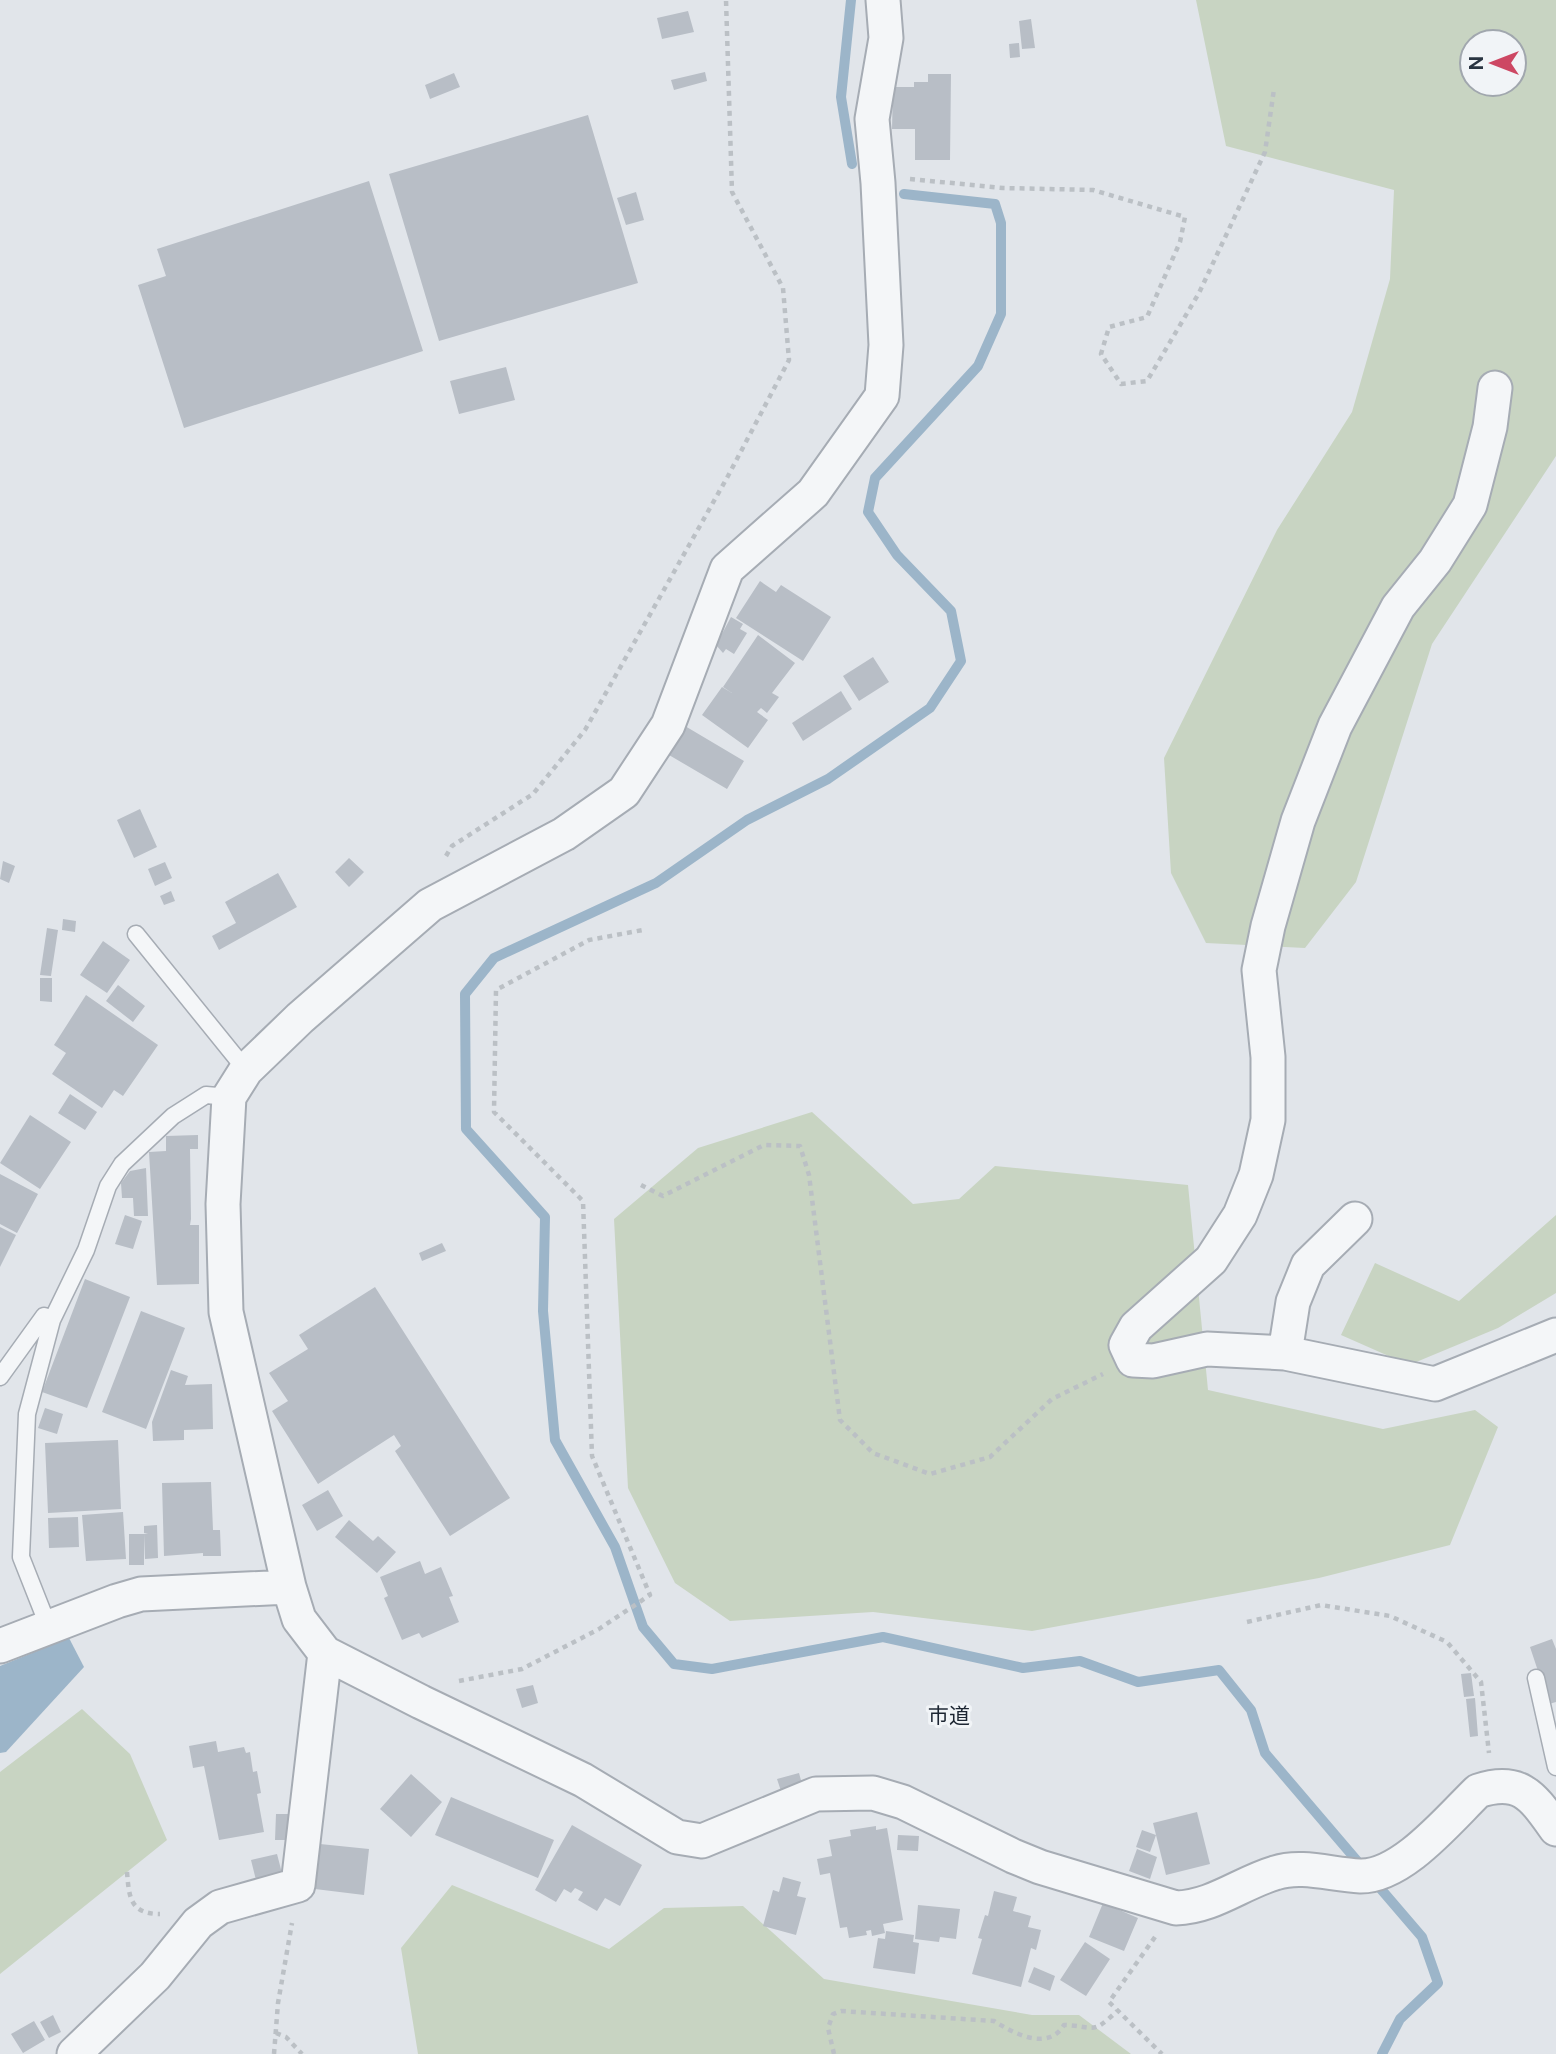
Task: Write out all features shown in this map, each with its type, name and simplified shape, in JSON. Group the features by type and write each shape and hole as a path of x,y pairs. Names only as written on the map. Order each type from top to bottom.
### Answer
{"street":[{"path":"884,0 886,38 872,119 886,345 881,396 813,493 727,569 668,725 624,792 564,835 430,905 300,1018 237,1083 223,1204 226,1312 289,1587 299,1619 325,1653 583,1780 677,1837 702,1841 816,1794 873,1793 902,1802 1013,1857 1176,1908 1210,1902 1274,1873 1290,1869 1375,1873 1407,1858 1478,1791 1493,1786 1508,1786 1534,1797 1556,1829"},
{"path":"1495,388 1490,427 1470,505 1435,561 1398,607 1335,726 1297,821 1268,926 1259,970 1268,1057 1268,1120 1256,1175 1240,1215 1211,1260 1136,1327 1126,1345 1133,1360 1153,1360 1207,1349 1285,1353 1435,1384 1556,1335"},
{"path":"1285,1353 1293,1302 1308,1265 1355,1219"},
{"path":"0,1646 141,1594 289,1587"},
{"path":"75,2054 155,1976 198,1923 220,1907 298,1885 325,1653"}],"lane":[{"path":"49,1628 22,1557 27,1415 52,1320 86,1250 108,1186 122,1164 173,1116 206,1095 237,1083 136,934"},
{"path":"0,1377 44,1316 52,1320"},
{"path":"1536,1678 1556,1767"}],"path":[{"path":"430,905 428,890 452,846 533,794 585,730 728,475 789,360 783,288 732,192 726,0"},
{"path":"877,176 1003,188 1093,190 1185,217 1180,242 1147,317 1109,327 1101,354 1121,384 1147,380 1199,293 1265,152 1274,89"},
{"path":"421,1702 435,1686 522,1669 598,1629 650,1595 592,1455 583,1201 494,1112 496,990 589,940 643,930"},
{"path":"640,1185 663,1196 764,1145 800,1146 809,1175 839,1420 873,1453 930,1474 990,1457 1052,1399 1133,1360"},
{"path":"1247,1622 1321,1605 1390,1616 1447,1642 1481,1682 1493,1786"},
{"path":"127,1872 129,1893 136,1909 148,1914"},
{"path":"274,2054 278,2003 298,1885"},
{"path":"1162,2054 1109,2002 1176,1908"},
{"path":"834,2054 828,2028 833,2014 841,2011 993,2021 1013,2033 1034,2039 1059,2032 1063,2025 1094,2029 1103,2025 1117,2011"},
{"path":"276,2033 286,2037 302,2054"}],"green space":[{"path":"1196,0 1556,0 1556,456 1432,644 1356,882 1305,948 1206,943 1171,873 1164,758 1277,530 1352,412 1390,279 1394,190 1226,146"},
{"path":"812,1112 913,1204 959,1199 995,1166 1188,1185 1208,1390 1383,1429 1475,1410 1498,1427 1450,1545 1319,1578 1032,1631 873,1612 730,1621 675,1583 628,1488 614,1219 698,1148"},
{"path":"1556,1215 1556,1293 1498,1328 1409,1365 1341,1335 1375,1263 1459,1301"},
{"path":"82,1709 130,1754 167,1840 0,1974 0,1772"},
{"path":"452,1885 609,1949 664,1908 743,1906 824,1979 1032,2015 1079,2015 1131,2054 418,2054 401,1948"}],"water":[{"path":"69,1638 84,1667 6,1752 0,1753 0,1666"}],"building":[{"path":"688,11 694,32 662,39 657,18"},
{"path":"1031,19 1035,48 1022,49 1019,21"},
{"path":"1019,43 1020,57 1010,58 1009,44"},
{"path":"705,72 707,81 674,90 671,80"},
{"path":"454,73 460,87 430,99 425,85"},
{"path":"928,74 951,74 950,160 915,160 915,129 892,129 893,87 914,87 914,82 928,82"},
{"path":"588,115 638,283 439,341 389,174"},
{"path":"369,181 423,351 184,428 138,285 166,276 157,249"},
{"path":"636,192 644,220 626,225 617,198"},
{"path":"506,367 515,400 459,414 450,381"},
{"path":"760,581 776,592 781,585 831,617 803,661 736,618"},
{"path":"731,617 743,624 740,629 747,633 734,654 726,649 723,653 716,645"},
{"path":"758,635 795,663 772,693 779,697 767,713 761,708 757,712 768,720 748,748 702,715 722,687 732,693 723,687"},
{"path":"873,657 889,682 859,701 843,676"},
{"path":"841,691 852,709 803,741 792,723"},
{"path":"685,726 744,761 727,789 669,755"},
{"path":"140,809 157,847 134,858 117,820"},
{"path":"349,858 364,872 349,887 335,872"},
{"path":"3,861 15,866 9,883 0,879"},
{"path":"165,862 172,878 155,886 148,869"},
{"path":"278,873 297,907 219,950 212,936 236,923 225,902"},
{"path":"171,891 175,901 164,905 160,896"},
{"path":"63,919 76,921 75,932 62,930"},
{"path":"47,928 58,930 51,976 40,975"},
{"path":"103,941 130,960 107,993 80,975"},
{"path":"40,978 52,978 52,1002 40,1001"},
{"path":"118,985 145,1006 133,1022 106,1001"},
{"path":"86,995 158,1045 123,1096 114,1090 102,1108 52,1074 66,1053 54,1045"},
{"path":"70,1094 97,1112 85,1130 58,1113"},
{"path":"30,1115 71,1142 40,1189 0,1163"},
{"path":"198,1135 198,1149 190,1149 190,1225 199,1225 199,1284 157,1285 149,1152 166,1151 166,1136"},
{"path":"146,1168 148,1216 134,1216 133,1198 122,1198 121,1183 130,1171"},
{"path":"0,1174 38,1194 17,1233 0,1224"},
{"path":"125,1215 142,1221 133,1249 115,1244"},
{"path":"0,1227 16,1235 0,1267"},
{"path":"442,1243 446,1251 422,1261 419,1253"},
{"path":"85,1279 130,1297 87,1408 42,1392"},
{"path":"375,1287 510,1498 450,1536 395,1451 401,1446 394,1435 318,1484 272,1411 288,1401 269,1373 308,1349 299,1335"},
{"path":"141,1311 185,1328 146,1429 102,1412"},
{"path":"171,1370 188,1376 185,1385 212,1384 213,1429 184,1430 184,1440 153,1441 152,1422"},
{"path":"45,1408 63,1414 57,1434 38,1428"},
{"path":"118,1440 121,1509 48,1513 45,1443"},
{"path":"211,1482 213,1530 220,1530 221,1556 203,1556 203,1553 164,1556 162,1483"},
{"path":"328,1490 343,1516 317,1531 302,1505"},
{"path":"123,1512 126,1559 86,1561 82,1515"},
{"path":"78,1517 79,1547 49,1548 48,1518"},
{"path":"349,1520 373,1541 378,1536 396,1552 377,1573 335,1537"},
{"path":"157,1525 158,1558 145,1559 144,1534 148,1533 144,1533 144,1526"},
{"path":"129,1534 144,1534 144,1565 129,1565"},
{"path":"420,1561 425,1574 441,1567 453,1596 449,1597 459,1622 422,1638 419,1633 402,1640 384,1598 388,1596 380,1577"},
{"path":"1552,1639 1556,1649 1556,1702 1549,1704 1530,1647"},
{"path":"1471,1673 1474,1696 1464,1697 1461,1674"},
{"path":"533,1685 538,1703 522,1708 516,1689"},
{"path":"1475,1698 1478,1736 1470,1737 1466,1699"},
{"path":"216,1741 218,1752 244,1747 246,1753 250,1752 253,1772 257,1771 261,1793 257,1794 264,1832 219,1840 204,1766 193,1768 189,1746"},
{"path":"799,1773 802,1784 781,1791 777,1779"},
{"path":"411,1774 442,1802 411,1837 380,1809"},
{"path":"451,1797 554,1840 538,1878 435,1835"},
{"path":"1197,1812 1210,1864 1166,1875 1153,1823"},
{"path":"276,1814 289,1814 288,1840 275,1840"},
{"path":"572,1825 642,1865 620,1906 605,1898 597,1911 578,1900 583,1892 575,1888 571,1893 564,1889 556,1902 535,1890"},
{"path":"876,1826 876,1830 887,1828 903,1920 883,1924 885,1933 872,1936 871,1930 866,1931 867,1935 849,1938 847,1927 840,1928 830,1873 820,1875 817,1859 832,1856 829,1840 851,1836 850,1830"},
{"path":"1142,1830 1156,1835 1150,1852 1136,1847"},
{"path":"898,1835 919,1836 918,1851 897,1850"},
{"path":"320,1844 369,1849 364,1895 315,1889"},
{"path":"1137,1849 1157,1857 1150,1879 1129,1871"},
{"path":"277,1854 283,1877 257,1884 251,1860"},
{"path":"783,1877 801,1882 797,1896 806,1898 796,1935 763,1926 773,1890 779,1892"},
{"path":"994,1891 1017,1897 1013,1911 1031,1916 1028,1927 1041,1930 1036,1950 1031,1948 1021,1987 972,1974 982,1939 978,1938 985,1915 988,1916"},
{"path":"1103,1903 1138,1918 1124,1951 1089,1937"},
{"path":"918,1905 960,1909 956,1939 940,1937 939,1942 915,1939"},
{"path":"886,1931 914,1935 913,1942 919,1943 915,1974 873,1968 878,1938 885,1939"},
{"path":"1085,1942 1110,1959 1086,1996 1060,1980"},
{"path":"1034,1967 1055,1976 1050,1991 1028,1982"},
{"path":"53,2015 61,2032 49,2038 40,2022"},
{"path":"34,2021 45,2040 23,2053 11,2034"}],"waterway":[{"path":"851,0 841,97 852,164"},
{"path":"904,194 995,204 1001,223 1001,314 978,366 875,478 868,512 897,555 951,611 961,661 930,708 828,779 747,820 656,883 494,958 465,994 466,1129 545,1217 543,1311 555,1440 615,1547 643,1627 674,1664 712,1669 883,1637 1023,1668 1080,1661 1138,1682 1219,1670 1251,1710 1265,1753 1364,1869"},
{"path":"1374,1881 1422,1937 1438,1983 1400,2019 1382,2054"}],"district":[{"name":"市道","path":"949,1715"}]}
